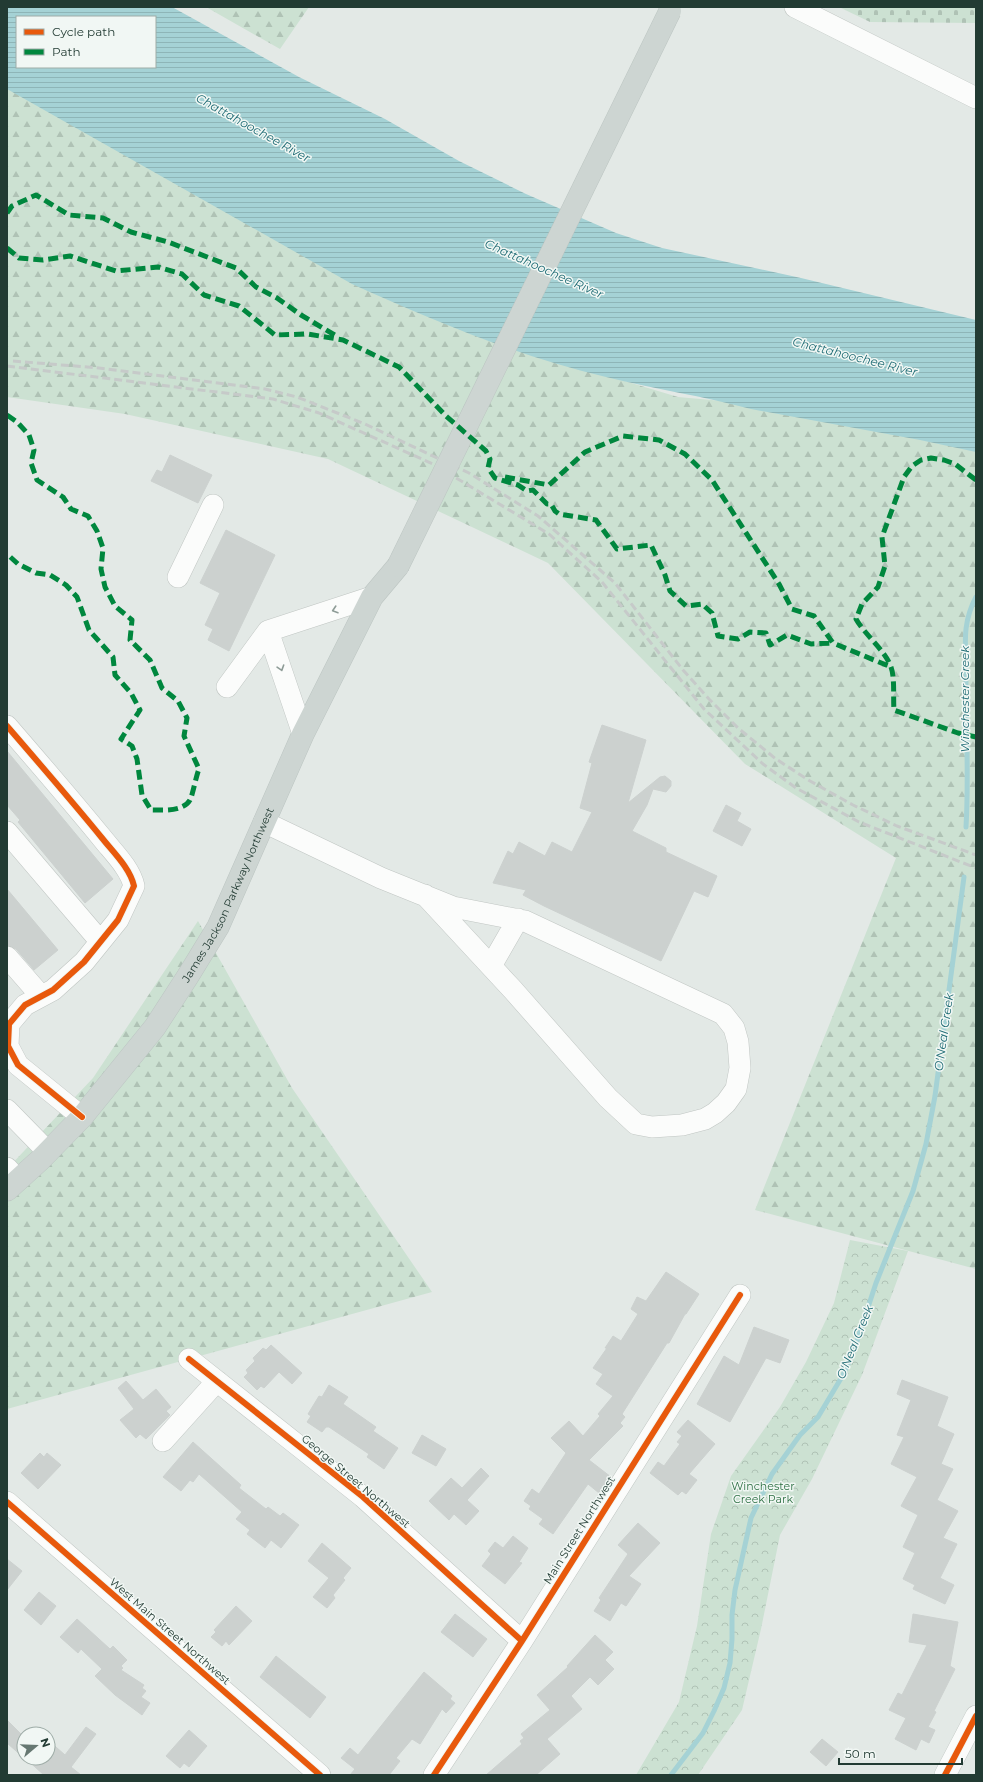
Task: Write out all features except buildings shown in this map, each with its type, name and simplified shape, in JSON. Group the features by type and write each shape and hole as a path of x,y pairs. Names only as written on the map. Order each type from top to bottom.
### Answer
{"main road":[{"name":"James Jackson Parkway Northwest","path":"11,1179 48,1152 82,1117 154,1027 188,976 218,926 303,734 372,597 398,566 671,9"}],"street":[{"path":"795,7 976,98"},
{"path":"178,577 213,505"},
{"path":"227,687 268,632 372,597"},
{"path":"268,632 303,734"},
{"path":"7,726 100,836 133,880 133,889 118,920 84,962 53,990 25,1005 9,1024 8,1046 18,1065 82,1117"},
{"path":"264,822 381,878 425,895 453,907 525,921 723,1014 734,1028 738,1042 740,1068 736,1089 726,1103 715,1113 695,1122 663,1127 643,1126 636,1124 608,1098 491,966 425,895"},
{"path":"7,832 100,941"},
{"path":"491,966 518,919"},
{"path":"7,957 41,996"},
{"path":"7,1110 48,1152"},
{"name":"Main Street Northwest","path":"434,1775 522,1641 740,1294"},
{"name":"George Street Northwest","path":"189,1359 363,1497 522,1641"},
{"path":"163,1441 217,1381"},
{"name":"West Main Street Northwest","path":"7,1502 320,1775"},
{"path":"945,1775 976,1716"}],"green space":[{"path":"206,7 309,7 280,49"},
{"path":"839,7 976,7 976,23 870,22"},
{"path":"7,66 481,338 678,397 899,417 976,443 976,1269 755,1210 896,858 745,764 548,563 328,459 125,414 7,397"},
{"path":"198,921 292,1088 432,1292 7,1409 7,1169 93,1078"},
{"name":"Winchester Creek Park","path":"850,1240 908,1251 862,1375 812,1479 780,1535 761,1629 742,1710 698,1775 636,1775 679,1702 697,1626 711,1534 731,1476 780,1407 806,1362 834,1303"}],"water":[{"name":"Chattahoochee River","path":"7,7 172,7 299,77 385,119 459,161 526,194 616,233 662,248 801,278 976,320 976,452 920,440 751,409 624,381 573,368 509,348 445,324 352,284 7,89"}],"waterway":[{"name":"Winchester Creek","path":"966,827 967,772 965,639 968,618 976,597"},
{"name":"O'Neal Creek","path":"671,1775 703,1733 724,1688 730,1663 732,1615 735,1590 751,1518 772,1474 800,1435 818,1417 843,1375 853,1353 876,1283 913,1191 926,1144 935,1096 964,877"}],"railway":[{"path":"13,361 99,368 265,389 297,397 365,424 469,473 538,516 615,583 683,670 709,699 738,728 776,759 810,781 853,805 897,826 976,855"},
{"path":"7,366 273,399 319,413 433,464 549,534 602,582 704,709 763,764 796,788 859,822 976,868"}],"marked path":[{"path":"7,213 12,206 36,195 69,215 103,218 131,232 168,242 236,268 256,287 277,298 301,315 338,337"},
{"path":"7,248 19,258 43,260 70,256 116,271 158,267 182,274 204,295 239,306 275,335 308,334 343,340 399,367 446,416 486,451 490,459 488,468 495,478 518,485 527,491 533,490 547,504 551,504 555,511 559,514 596,520 617,549 651,545 665,575 670,591 686,606 702,604 712,613 718,636 738,639 750,632 766,633 770,645 787,635 811,644 833,643"},
{"path":"7,415 17,422 29,435 34,450 31,463 37,480 63,497 71,509 88,516 97,531 103,548 101,569 105,587 115,606 132,620 130,640 150,660 162,688 178,701 187,718 184,736 199,769 190,800 187,804 172,810 151,810 142,795 137,759 132,746 121,739 140,710 131,693 115,675 113,657 89,630 77,597 66,585 50,575 36,573 18,564 7,554"},
{"path":"505,477 549,485 585,452 623,436 659,440 685,454 712,480 779,584 792,609 814,616 833,643 891,667"},
{"path":"976,480 955,464 944,460 931,458 921,460 912,466 904,477 882,537 885,566 878,587 862,604 856,619 864,631 880,649 891,667 894,710 958,733 976,737"}],"cycle path":[{"path":"7,726 121,860 129,873 134,886 118,920 84,962 53,990 25,1005 9,1024 8,1046 18,1065 82,1117"},
{"path":"434,1775 522,1641 740,1295"},
{"path":"189,1359 363,1497 522,1641"},
{"path":"7,1502 320,1775"},
{"path":"945,1775 976,1716"}]}
